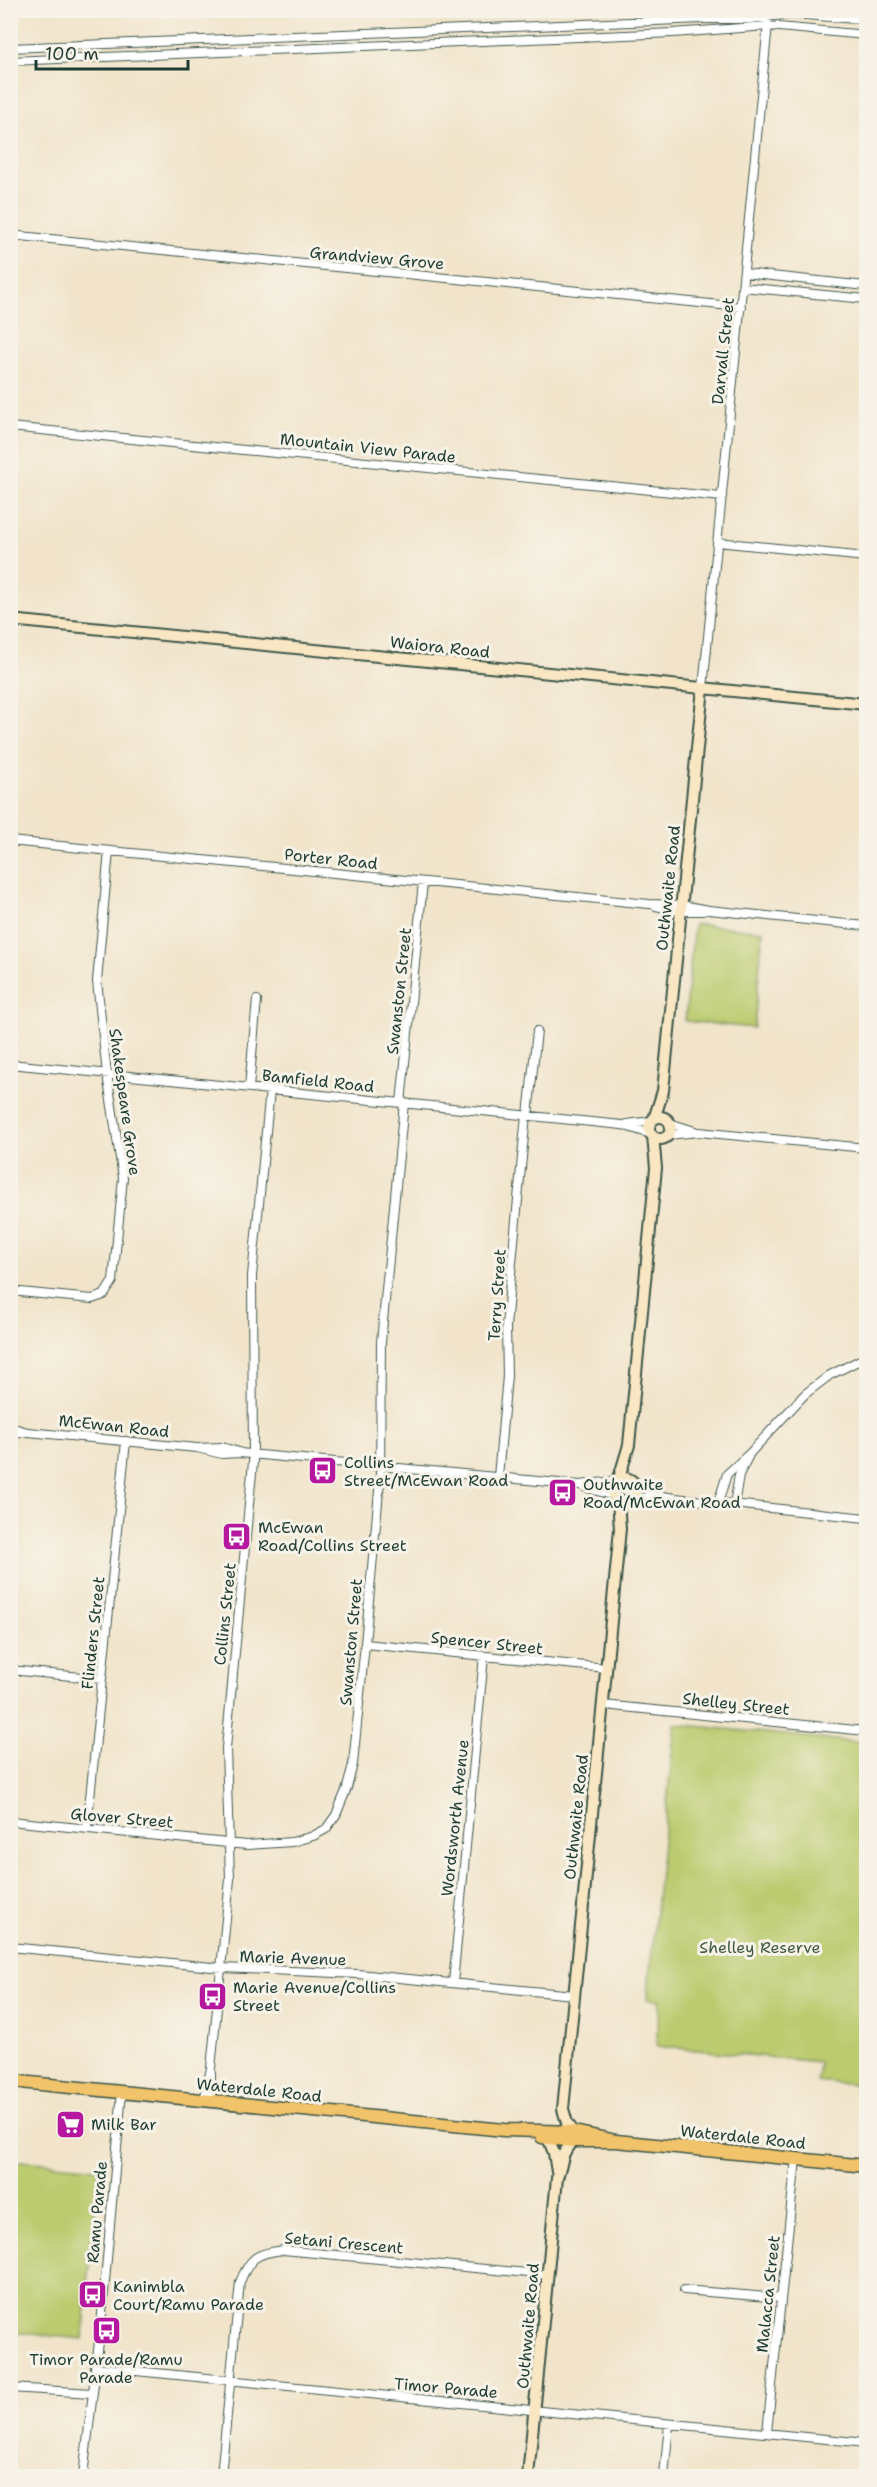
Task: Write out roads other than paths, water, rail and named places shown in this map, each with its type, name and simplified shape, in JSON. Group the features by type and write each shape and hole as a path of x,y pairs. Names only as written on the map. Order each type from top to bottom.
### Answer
{"main road":[{"name":"Waterdale Road","path":"10,2081 867,2166"}],"street":[{"path":"10,48 769,17 793,14 856,19 867,13"},
{"name":"Darvall Street","path":"703,688 769,17"},
{"path":"10,61 673,33 768,26 867,35"},
{"name":"Grandview Grove","path":"10,236 741,307"},
{"path":"744,273 867,286"},
{"path":"742,287 867,299"},
{"name":"Mountain View Parade","path":"10,427 722,497"},
{"path":"717,542 867,556"},
{"name":"Waiora Road","path":"10,620 867,704"},
{"name":"Outhwaite Road","path":"653,1120 663,1091 703,688"},
{"name":"Porter Road","path":"10,842 867,926"},
{"name":"Shakespeare Grove","path":"10,1291 92,1299 104,1295 111,1286 123,1178 96,981 109,851"},
{"name":"Swanston Street","path":"231,1842 247,1845 292,1842 322,1832 331,1824 344,1799 350,1778 381,1466 381,1342 423,882"},
{"path":"249,1088 257,1000"},
{"name":"Terry Street","path":"498,1477 507,1376 506,1326 537,1031"},
{"name":"Bamfield Road","path":"10,1064 622,1125 652,1135"},
{"name":"Collins Street","path":"208,2101 230,1879 227,1736 253,1454 252,1276 270,1090"},
{"name":"Outhwaite Road","path":"663,1091 668,1121"},
{"path":"625,1481 656,1168 649,1127 653,1120 660,1118 699,1132"},
{"name":"Bamfield Road","path":"622,1125 653,1120"},
{"path":"656,1168 670,1129 668,1121"},
{"path":"652,1135 659,1139 699,1132 867,1148"},
{"path":"867,1327 867,1332"},
{"path":"718,1503 727,1473 750,1453 805,1394 844,1366 867,1357"},
{"name":"McEwan Road","path":"10,1427 28,1431 198,1448 222,1447 240,1453 580,1485 625,1481 662,1496"},
{"name":"McEwan Road","path":"10,1435 28,1431"},
{"name":"Flinders Street","path":"87,1828 126,1441"},
{"path":"734,1505 739,1475 750,1453"},
{"name":"Outhwaite Road","path":"557,2178 554,2153 548,2134 563,2109 620,1529 616,1498 612,1488 625,1481 636,1492 620,1529"},
{"name":"McEwan Road","path":"580,1485 616,1498"},
{"name":"McEwan Road","path":"632,1499 662,1496 867,1518"},
{"path":"616,1498 632,1499"},
{"name":"Spencer Street","path":"365,1644 606,1668"},
{"name":"Wordsworth Avenue","path":"453,1983 484,1656"},
{"path":"10,1670 102,1679"},
{"name":"Shelley Street","path":"603,1705 867,1731"},
{"name":"Glover Street","path":"10,1821 231,1842"},
{"name":"Marie Avenue","path":"10,1947 222,1968 358,1974 574,1995"},
{"name":"Ramu Parade","path":"83,2476 122,2092"},
{"path":"563,2109 574,2137"},
{"name":"Outhwaite Road","path":"528,2476 557,2178 564,2153 574,2137"},
{"name":"Malacca Street","path":"768,2432 796,2159"},
{"name":"Setani Crescent","path":"221,2476 240,2282 248,2262 265,2252 283,2250 548,2275"},
{"path":"684,2290 781,2298"},
{"name":"Timor Parade","path":"95,2367 867,2443"},
{"path":"10,2388 92,2393"},
{"path":"664,2476 669,2424"}],"place":[{"name":"Collins Street/McEwan Road","path":"323,1471"},
{"name":"Outhwaite Road/McEwan Road","path":"562,1493"},
{"name":"McEwan Road/Collins Street","path":"237,1536"},
{"name":"Marie Avenue/Collins Street","path":"212,1996"},
{"name":"Milk Bar","path":"70,2124"},
{"name":"Kanimbla Court/Ramu Parade","path":"92,2295"},
{"name":"Timor Parade/Ramu Parade","path":"106,2331"}],"park label":[{"name":"Shelley Reserve","path":"760,1947"}]}
